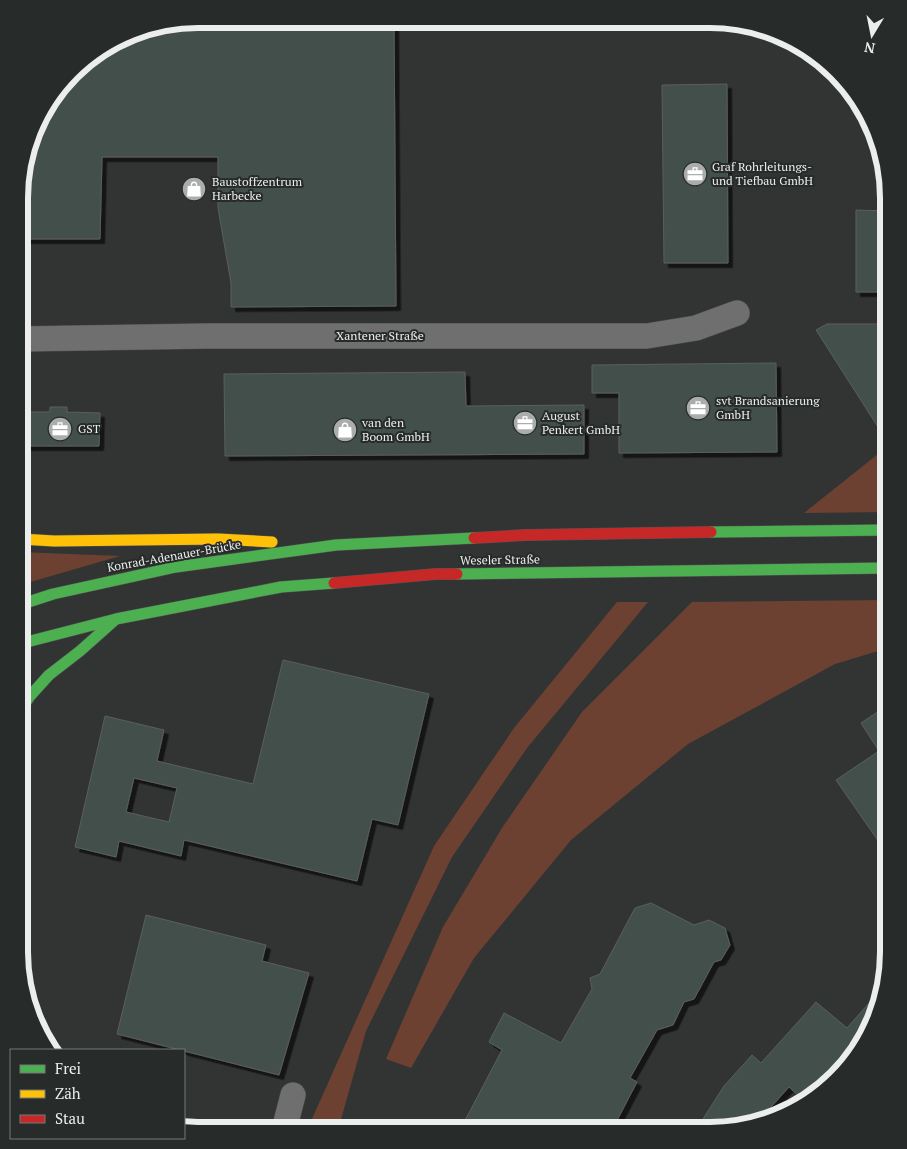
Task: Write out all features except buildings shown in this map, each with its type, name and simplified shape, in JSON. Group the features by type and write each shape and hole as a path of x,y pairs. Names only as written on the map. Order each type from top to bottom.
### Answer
{"main road":[{"name":"Weseler Straße","path":"336,545 526,535 880,530"},
{"path":"28,540 54,542 218,539 336,545"},
{"name":"Konrad-Adenauer-Brücke","path":"28,602 53,594 176,568 336,545"},
{"name":"Weseler Straße","path":"116,618 281,588 436,574 880,568"},
{"path":"28,642 116,618"},
{"path":"28,699 49,675 80,652 116,618"}],"street":[{"name":"Xantener Straße","path":"28,339 208,336 647,336 696,328 737,313"},
{"path":"286,1121 293,1095"}],"shaded area":[{"path":"880,453 880,512 804,513"},
{"path":"28,552 120,556 28,583"},
{"path":"879,600 879,651 835,664 688,744 571,840 474,958 411,1068 386,1059 443,927 502,828 582,712 692,602"},
{"path":"617,602 648,602 527,748 452,857 366,1031 341,1121 311,1121 434,846 514,728"}],"traffic: fast":[{"path":"711,532 880,530"},
{"path":"28,602 53,594 176,567 336,545 474,538"},
{"path":"457,574 880,568"},
{"path":"28,642 116,619 281,587 334,583"},
{"path":"28,699 49,675 116,619"}],"traffic: slow":[{"path":"28,539 54,541 218,539 272,542"}],"traffic: jam":[{"path":"474,538 526,535 711,532"},
{"path":"334,583 436,574 457,574"}],"place":[{"name":"Graf Rohrleitungs- und Tiefbau GmbH","path":"695,174"},
{"name":"Baustoffzentrum Harbecke","path":"194,189"},
{"name":"svt Brandsanierung GmbH","path":"698,408"},
{"name":"August Penkert GmbH","path":"525,423"},
{"name":"GST","path":"60,429"},
{"name":"van den Boom GmbH","path":"345,430"}]}
